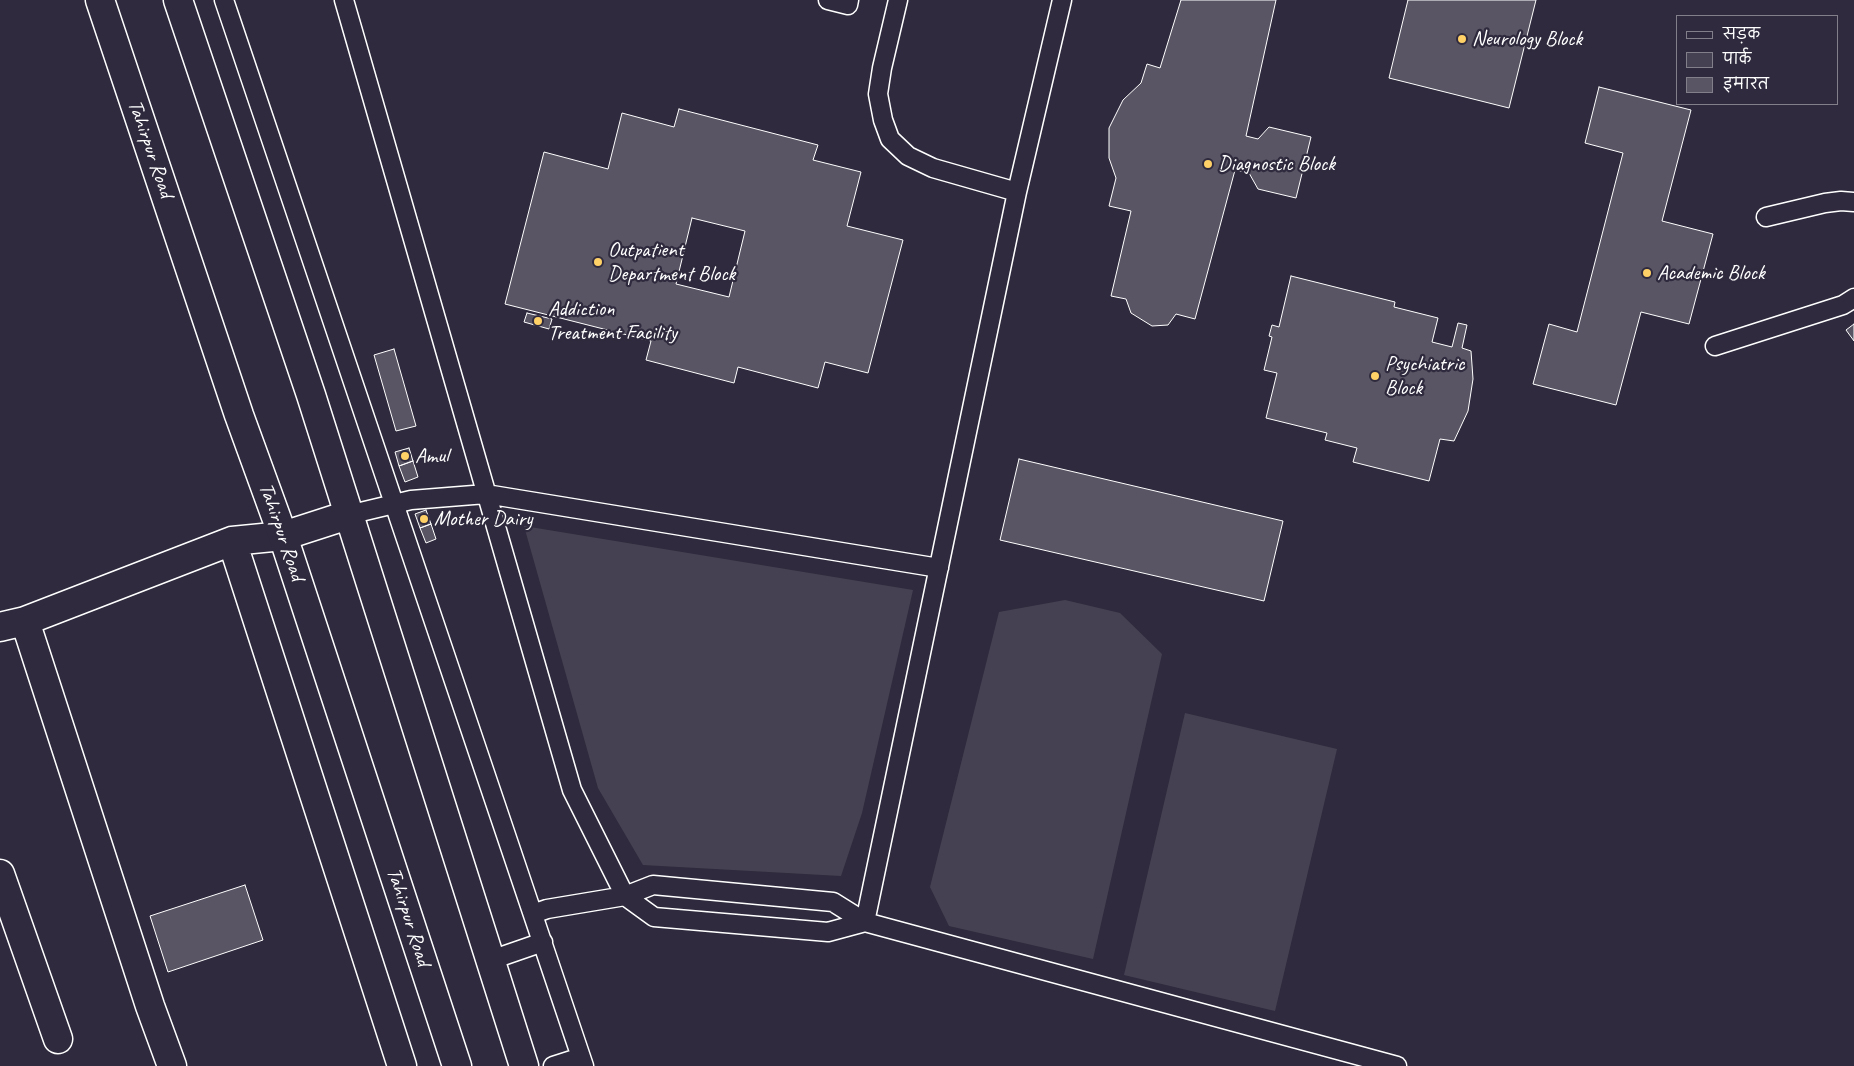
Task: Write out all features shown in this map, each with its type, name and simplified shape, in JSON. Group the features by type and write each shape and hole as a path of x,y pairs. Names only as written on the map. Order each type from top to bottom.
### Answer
{"main road":[{"name":"Tahirpur Road","path":"100,0 239,415 283,536 457,1066"},
{"path":"178,0 311,395 524,1066"},
{"path":"172,1066 12,624 232,541 283,536 348,515"},
{"path":"232,541 402,1066"},
{"path":"0,874 58,1039"}],"lane":[{"path":"224,0 583,1062 553,1066"},
{"path":"344,0 572,790 625,896 654,917 828,932 865,922"},
{"path":"828,0 848,5 850,0"},
{"path":"898,0 878,94 883,120 890,139 908,156 933,168 1017,192"},
{"path":"865,922 1017,192 1062,0"},
{"path":"1766,217 1825,203 1854,202"},
{"path":"1715,346 1842,305 1854,298"},
{"path":"348,515 411,500 486,494 939,568"},
{"path":"533,914 547,909 625,896 653,885 833,902 865,922 1397,1066"},
{"path":"491,960 542,942"}],"green space":[{"path":"524,526 913,590 862,813 841,876 643,865 598,788"},
{"path":"1065,600 1120,613 1162,654 1093,959 949,926 930,887 999,612"},
{"path":"1185,713 1337,749 1275,1011 1124,975"}],"building":[{"name":"Diagnostic Block","path":"1181,0 1276,0 1246,136 1258,139 1269,127 1311,137 1296,198 1258,189 1249,173 1235,170 1195,319 1176,314 1168,325 1152,326 1131,313 1126,299 1111,296 1131,211 1109,206 1116,178 1109,158 1109,128 1123,100 1141,83 1147,64 1160,68"},
{"name":"Neurology Block","path":"1408,0 1536,0 1509,108 1389,78"},
{"name":"Academic Block","path":"1599,87 1691,110 1662,221 1713,234 1689,324 1641,312 1616,405 1533,384 1549,324 1577,332 1623,153 1585,143"},
{"name":"Outpatient Department Block","path":"679,109 818,145 813,160 861,172 847,226 903,240 868,373 825,362 818,388 738,367 734,383 646,360 651,341 505,304 544,152 608,169 622,113 674,127","holes":["692,218 745,231 729,297 676,284"]},
{"name":"Psychiatric Block","path":"1291,276 1395,302 1394,307 1438,318 1432,342 1452,347 1458,323 1467,325 1462,348 1471,351 1473,379 1468,411 1454,441 1440,439 1429,481 1353,462 1357,448 1325,440 1327,433 1266,418 1277,373 1264,370 1272,337 1269,336 1272,325 1279,327"},
{"name":"Addiction Treatment Facility","path":"527,313 552,319 549,329 524,322"},
{"path":"1854,324 1854,341 1846,330"},
{"path":"394,349 416,426 396,431 374,355"},
{"path":"409,448 413,461 399,466 395,452"},
{"path":"1019,459 1283,521 1264,601 1000,540"},
{"path":"413,461 418,477 405,482 399,466"},
{"path":"426,510 431,524 420,528 415,514"},
{"path":"431,524 436,539 426,543 420,528"},
{"path":"245,885 263,940 168,972 150,916"}],"place":[{"name":"Neurology Block","path":"1462,39"},
{"name":"Diagnostic Block","path":"1208,164"},
{"name":"Outpatient Department Block","path":"598,262"},
{"name":"Academic Block","path":"1647,273"},
{"name":"Addiction Treatment Facility","path":"538,321"},
{"name":"Psychiatric Block","path":"1375,376"},
{"name":"Amul","path":"405,456"},
{"name":"Mother Dairy","path":"424,519"}]}
